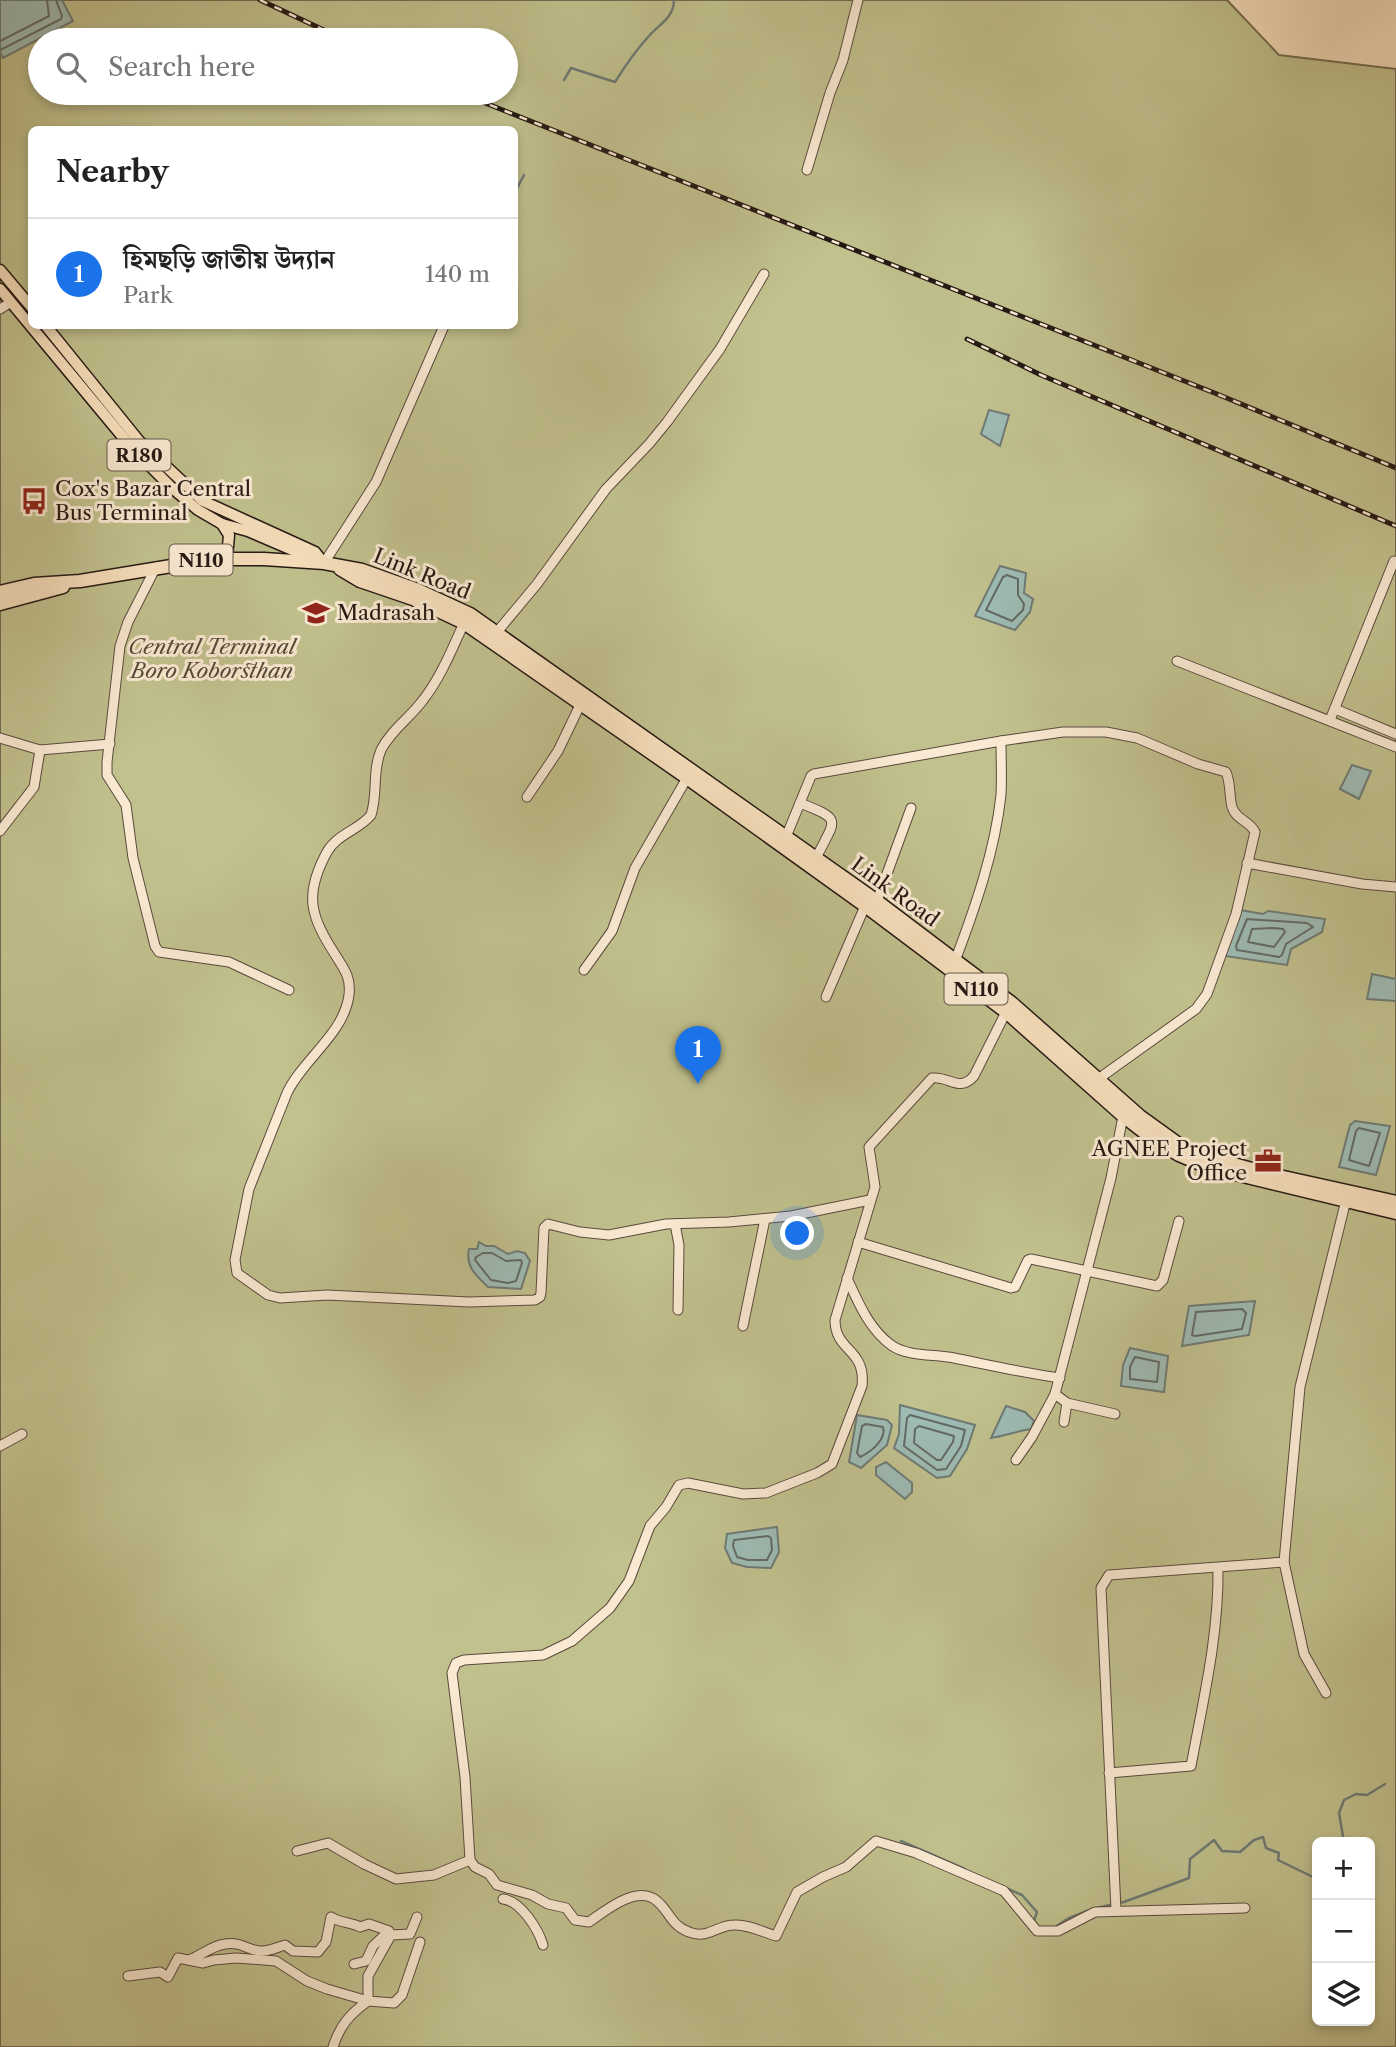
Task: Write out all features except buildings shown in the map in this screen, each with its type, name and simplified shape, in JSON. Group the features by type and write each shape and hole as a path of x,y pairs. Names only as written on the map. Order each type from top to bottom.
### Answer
{"highway":[{"name":"N110","path":"0,592 34,584 80,581 156,567 228,558 330,565"},
{"name":"Link Road","path":"330,565 362,570 418,590 470,614 497,632 687,778 1012,1003 1094,1082 1123,1116 1179,1155 1210,1168 1347,1196 1396,1202"},
{"name":"Link Road","path":"330,565 360,581 413,599 464,623 786,837 816,858 1094,1082 1183,1147 1396,1213"},
{"name":"N110","path":"0,604 38,596 80,581"}],"main road":[{"path":"0,270 28,303"},
{"name":"R180","path":"0,289 28,323"},
{"name":"R180","path":"33,329 132,448 170,487 198,510 222,524 248,531 330,565"},
{"name":"R180","path":"48,329 139,441 203,501 315,552 330,565"},
{"path":"222,524 229,535 228,558"}],"street":[{"path":"807,170 843,60 858,0"},
{"path":"497,632 537,584 606,489 649,444 688,393 720,349 764,274"},
{"path":"0,309 11,302"},
{"path":"330,565 376,482 443,329"},
{"path":"1330,720 1394,561"},
{"path":"156,567 128,622 120,646 107,775 126,805 133,858 155,946 159,952 229,962 289,990"},
{"path":"464,623 436,680 422,701 388,737 381,751 375,767 371,815 336,840 327,852 314,887 311,901 319,929 349,976 347,1006 340,1020 293,1080 287,1093 249,1189 235,1259 237,1273 268,1295 280,1298 327,1295 470,1302 535,1300 541,1293 545,1225 609,1235 675,1224 765,1219 851,1206 870,1200"},
{"path":"1177,661 1396,747"},
{"path":"527,797 558,751 583,700"},
{"path":"1335,709 1396,734"},
{"path":"786,837 811,776 819,772 1001,741 1063,732 1106,732 1136,738 1198,764 1226,772 1230,780 1232,806 1237,817 1254,828 1255,832 1236,914 1207,994 1196,1009 1094,1082"},
{"path":"0,738 40,750 110,744"},
{"path":"955,961 976,900 998,815 1001,793 1001,741"},
{"path":"0,831 34,787 40,750"},
{"path":"584,970 612,931 635,869 687,778"},
{"path":"800,803 829,814 832,820 816,858"},
{"path":"827,997 871,904 911,808"},
{"path":"1247,863 1362,884 1396,887"},
{"path":"1006,1012 974,1076 967,1083 962,1085 939,1077 932,1078 872,1141 868,1154 876,1181 835,1329 838,1338 861,1364 862,1386 832,1464 817,1473 766,1493 743,1494 688,1483 679,1485 650,1526 629,1581 610,1608 572,1641 543,1655 464,1660 456,1663 452,1673 465,1777 470,1860 475,1867 489,1874 497,1885 566,1909 575,1920 589,1923 611,1907 638,1895 656,1900 674,1924 692,1933 707,1935 724,1926 737,1924 776,1936 797,1892 846,1867 876,1841 916,1853 1004,1891 1037,1931 1058,1930 1094,1912 1245,1908"},
{"path":"1016,1460 1055,1394 1111,1178 1123,1116"},
{"path":"1326,1693 1304,1654 1284,1562 1300,1387 1347,1196"},
{"path":"743,1326 765,1219"},
{"path":"858,1242 1011,1288 1015,1287 1028,1260 1031,1259 1157,1286 1163,1280 1179,1221"},
{"path":"675,1224 680,1272 678,1310"},
{"path":"847,1278 876,1332 893,1347 917,1354 951,1357 1059,1378"},
{"path":"1055,1394 1067,1402 1115,1414"},
{"path":"1064,1422 1067,1402"},
{"path":"0,1446 22,1434"},
{"path":"1116,1910 1101,1588 1109,1575 1284,1562"},
{"path":"1109,1773 1191,1766 1215,1634 1219,1601 1218,1568"},
{"path":"297,1851 328,1843 397,1879 434,1875 470,1860"},
{"path":"503,1899 510,1900 537,1926 543,1945"},
{"path":"187,1960 227,1943 243,1944 252,1950 263,1951 285,1945 293,1951 318,1952 326,1942 331,1917 360,1927 369,1924 389,1931 373,1946 366,1961 354,1964"},
{"path":"368,2001 368,1976 374,1963 391,1935 410,1934 417,1917"},
{"path":"128,1976 160,1972 168,1977 177,1958 203,1963 236,1958 276,1961 307,1981 368,2001 394,2003 402,1995 420,1942"},
{"path":"333,2047 338,2030 350,2014 368,2001"}],"green space":[{"name":"Central Terminal Boro Koborsthan","path":"0,0 1227,0 1279,55 1396,69 1396,2047 0,2047"}],"water":[{"path":"0,0 62,0 73,21 60,28 28,28 28,45 3,58 0,52"},
{"path":"989,410 1009,415 1000,446 981,434"},
{"path":"1000,566 1026,573 1024,593 1033,599 1030,612 1015,630 975,616"},
{"path":"1352,765 1371,771 1359,799 1340,789"},
{"path":"1240,910 1325,919 1322,932 1291,949 1287,965 1225,956"},
{"path":"1372,974 1396,979 1396,1001 1367,999"},
{"path":"1355,1121 1390,1126 1376,1175 1339,1167 1350,1125"},
{"path":"479,1242 508,1254 517,1251 525,1253 530,1261 521,1289 488,1287 476,1275 470,1266 468,1255 469,1249 477,1249"},
{"path":"1255,1301 1249,1335 1182,1346 1189,1306"},
{"path":"1130,1348 1168,1356 1164,1392 1121,1386 1123,1365"},
{"path":"900,1405 975,1425 967,1449 950,1476 937,1478 894,1448 899,1434"},
{"path":"1006,1406 1025,1412 1034,1421 1031,1429 991,1438"},
{"path":"857,1415 887,1420 892,1425 887,1445 861,1468 849,1462"},
{"path":"886,1462 912,1483 912,1492 905,1499 876,1475 876,1467"},
{"path":"777,1527 779,1552 771,1568 732,1563 725,1548 727,1534"}],"waterway":[{"path":"564,80 571,68 615,82 640,47 671,12 674,0"},
{"path":"518,186 524,175"},
{"path":"1343,1837 1339,1813 1344,1800 1356,1794 1367,1795 1385,1784"},
{"path":"1096,1908 1124,1902 1189,1878 1190,1859 1214,1840 1222,1851 1240,1852 1254,1840 1263,1837 1266,1848 1279,1853 1278,1860 1312,1877"},
{"path":"901,1841 965,1869"},
{"path":"1006,1888 1022,1895 1037,1912 1034,1921"},
{"path":"1055,1927 1087,1911"}],"railway":[{"path":"260,0 320,28"},
{"path":"490,105 1217,394 1396,468"},
{"path":"967,339 1041,375 1396,526"}],"place":[{"name":"Cox's Bazar Central Bus Terminal","path":"34,501"},
{"name":"Madrasah","path":"316,613"},
{"name":"হিমছড়ি জাতীয় উদ্যান","path":"698,1084"},
{"name":"AGNEE Project Office","path":"1268,1161"}]}
